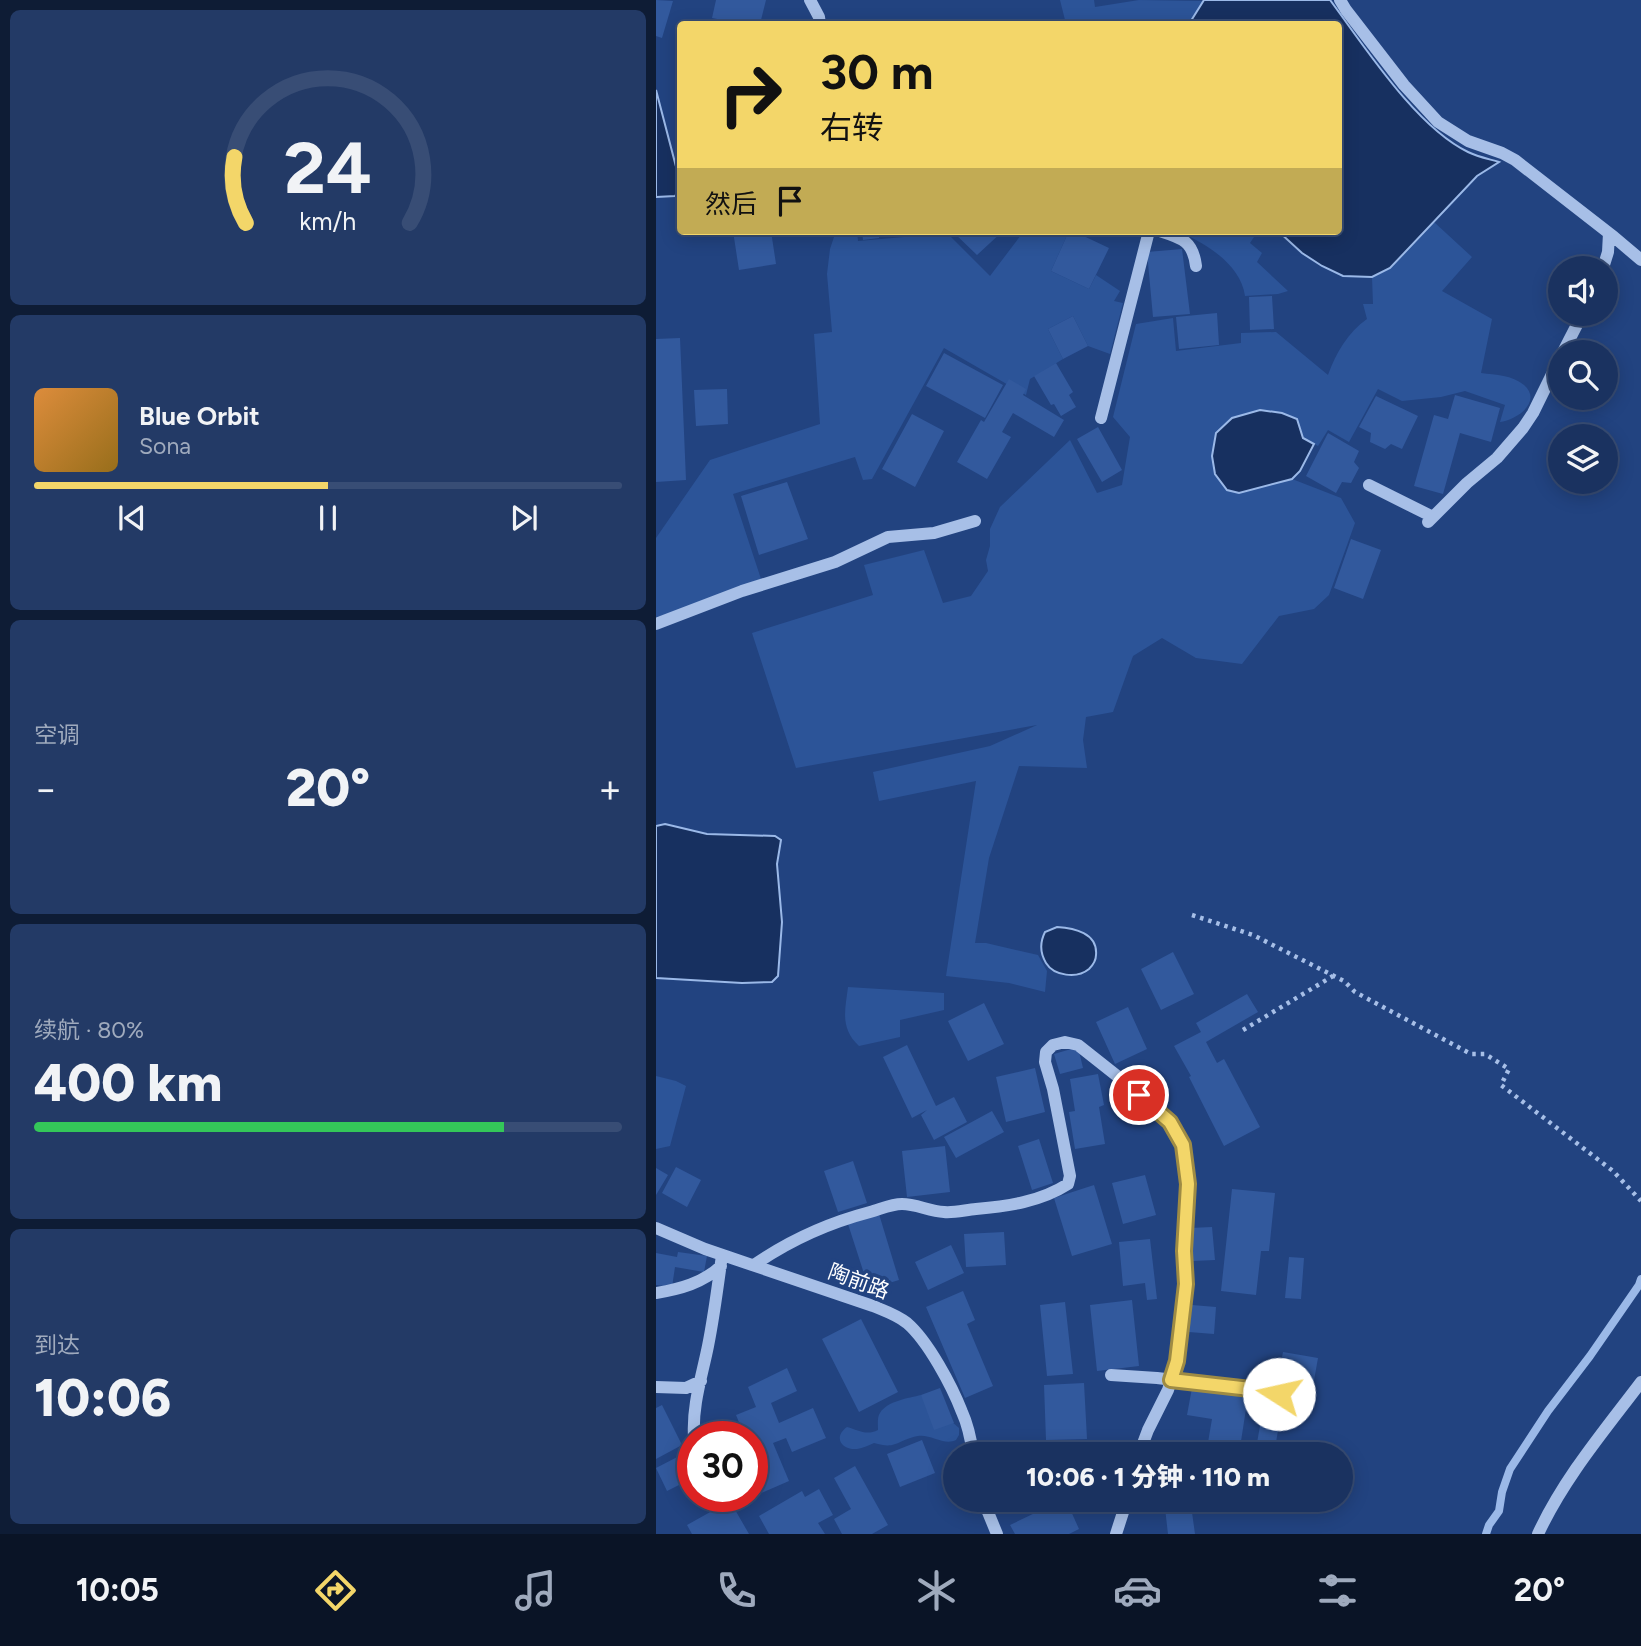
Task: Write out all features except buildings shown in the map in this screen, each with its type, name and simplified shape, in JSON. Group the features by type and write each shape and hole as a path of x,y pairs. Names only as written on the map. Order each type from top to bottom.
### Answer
{"street":[{"path":"810,0 820,21"},
{"path":"1340,0 1388,65 1438,122 1468,141 1515,160 1641,260"},
{"path":"1607,256 1609,233"},
{"path":"1101,418 1148,235"},
{"path":"1172,235 1183,239 1194,251 1196,265"},
{"path":"1369,485 1431,519 1497,458 1523,428 1548,382"},
{"path":"656,624 742,591 835,562 888,537 934,533 975,521"},
{"path":"754,1265 816,1229 888,1206 913,1205 944,1212 998,1208 1059,1190 1068,1184 1070,1176 1045,1062 1046,1052 1053,1045 1065,1042 1078,1045 1170,1122 1183,1145 1188,1184 1184,1251 1186,1284 1177,1361 1144,1442"},
{"name":"陶前路","path":"656,1228 721,1260 754,1265 873,1306 908,1324 932,1354 952,1391 963,1412 970,1442"},
{"path":"656,1241 671,1235"},
{"path":"656,1293 696,1283 711,1275 721,1260"},
{"path":"694,1421 695,1404 716,1308 721,1260"},
{"path":"1111,1376 1259,1390 1290,1396 1303,1404"},
{"path":"656,1387 686,1388 701,1381"},
{"path":"1538,1534 1571,1475 1641,1382"},
{"path":"988,1512 997,1534"},
{"path":"1116,1534 1123,1512"}],"path":[{"path":"1192,915 1253,934 1344,981 1355,992 1459,1048 1471,1054 1485,1054 1509,1069 1501,1085 1613,1171 1641,1201"},
{"path":"1243,1030 1333,975"}],"shaded area":[{"path":"1060,0 1094,0 1095,7 1139,0 1203,1 1191,21 1065,21"},
{"path":"1204,0 1330,0 1375,62 1429,124 1468,152 1499,162 1477,176 1390,268 1372,277 1343,276 1302,253 1282,235 1342,235 1342,21 1191,21"},
{"path":"656,90 677,170 677,194 656,197"},
{"path":"1434,222 1472,257 1442,291 1492,319 1481,373 1504,376 1524,385 1531,398 1529,404 1520,414 1500,422 1505,405 1465,391 1441,397 1402,401 1378,389 1349,442 1328,430 1318,446 1303,438 1259,488 1292,479 1341,498 1355,523 1329,595 1314,609 1279,616 1242,664 1196,658 1162,638 1133,656 1113,712 1086,717 1083,740 1087,768 1019,766 989,858 975,943 1038,955 1047,971 1045,992 1009,983 946,976 976,781 879,801 873,772 990,746 1037,725 796,768 752,633 873,595 864,565 924,550 943,603 971,596 988,571 986,560 990,546 990,529 1000,507 1070,440 1097,493 1122,485 1130,437 1113,417 1136,324 1173,318 1176,351 1241,343 1241,333 1276,332 1328,375 1343,344 1367,319 1363,304 1373,304 1372,277 1390,268"},
{"path":"835,235 857,235 858,241 949,235 990,276 1021,235 1067,235 1051,271 1089,289 1096,275 1120,291 1114,301 1123,303 1110,354 1088,346 1073,316 1048,329 1063,359 1030,379 1026,395 944,348 872,479 863,480 855,457 733,494 761,579 676,612 656,617 656,538 710,460 820,424 814,334 832,332 827,274"},
{"path":"1185,235 1255,235 1250,243 1262,253 1257,262 1288,291 1245,296 1242,284 1229,264"},
{"path":"1260,410 1282,413 1297,419 1303,438 1314,444 1300,471 1292,479 1239,493 1227,490 1215,474 1212,456 1216,433 1232,418"},
{"path":"665,824 707,834 775,836 781,840 777,864 782,922 778,976 772,982 656,978 656,826"},
{"path":"1057,927 1077,930 1093,941 1096,957 1089,969 1066,975 1054,971 1046,963 1042,951 1043,936 1045,932"},
{"path":"848,987 944,993 944,1010 900,1020 900,1037 859,1046 846,1026"},
{"path":"656,1076 686,1086 670,1146 656,1149"},
{"path":"921,1395 959,1428 956,1440 947,1442 918,1436 892,1445 874,1443 851,1449 843,1445 840,1435 847,1427 866,1432 878,1430 880,1413 899,1401"}],"waterway":[{"path":"1486,1534 1499,1511 1510,1469 1641,1279"}],"route":[{"path":"1139,1095 1170,1122 1183,1145 1188,1184 1184,1251 1186,1284 1177,1361 1171,1380 1279,1394"}]}
